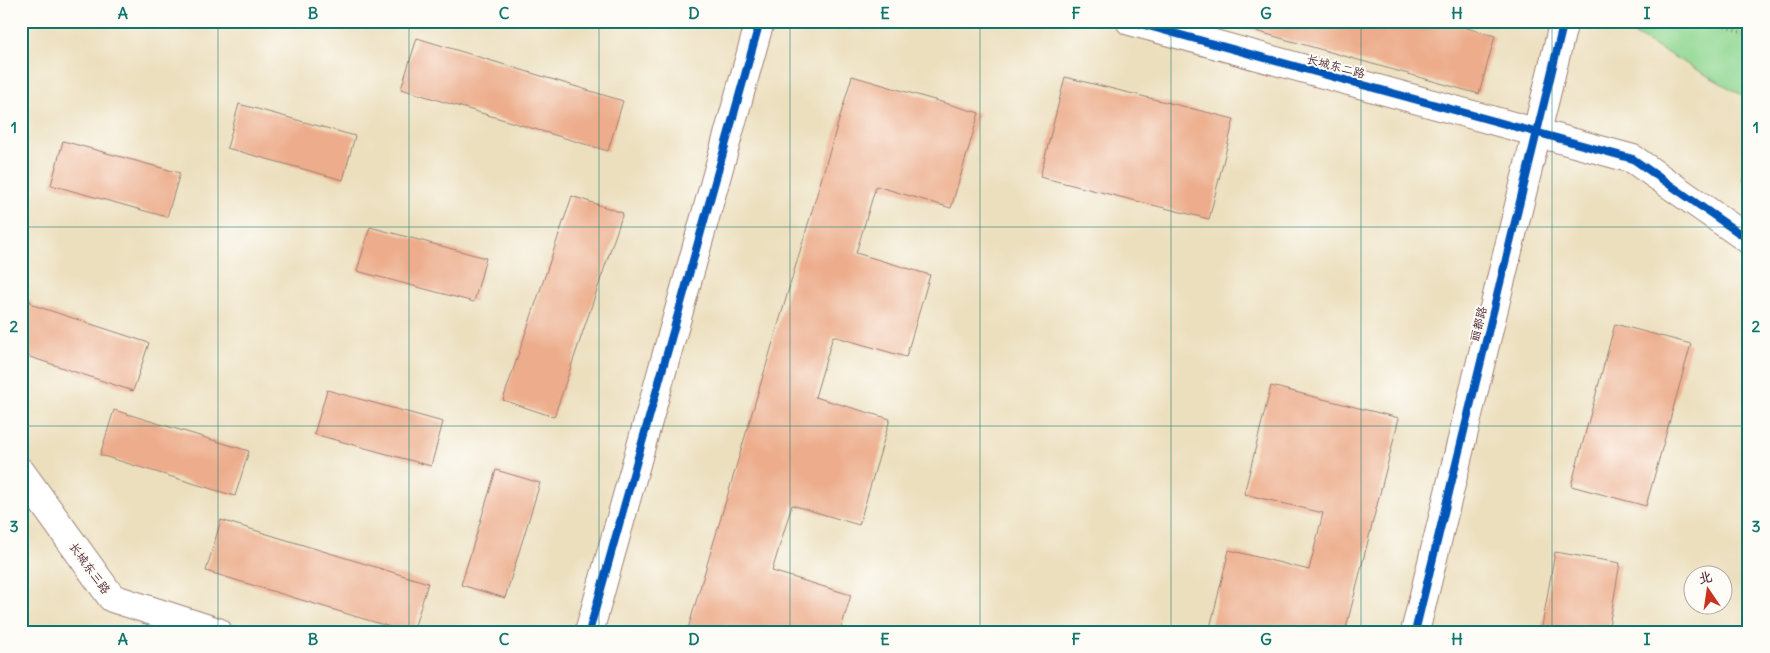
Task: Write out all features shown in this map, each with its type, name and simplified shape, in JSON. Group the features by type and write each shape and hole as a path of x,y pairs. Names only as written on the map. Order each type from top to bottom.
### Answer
{"street":[{"path":"589,632 760,21"},
{"name":"长城东二路","path":"1130,21 1633,159 1749,240"},
{"name":"丽都路","path":"1415,632 1535,133 1564,21"},
{"name":"长城东三路","path":"21,472 112,598 218,632"}],"path":[{"path":"1710,21 1749,35"}],"green space":[{"path":"1638,21 1749,21 1749,99 1635,35"}],"building":[{"path":"1220,21 1442,21 1495,36 1479,94"},
{"path":"417,38 623,101 608,151 401,89"},
{"path":"21,45 25,47 22,59 21,59"},
{"path":"852,76 979,113 951,208 876,186 856,253 930,275 906,357 833,336 815,397 890,419 859,525 792,505 772,571 851,595 840,632 687,632"},
{"path":"1065,77 1234,119 1209,219 1040,177"},
{"path":"239,104 355,136 343,180 227,148"},
{"path":"63,141 180,173 167,217 51,185"},
{"path":"1749,171 1749,185 1742,181"},
{"path":"572,196 623,213 554,417 503,400"},
{"path":"370,227 486,258 474,302 357,271"},
{"path":"21,289 33,305 149,343 133,391 21,354"},
{"path":"1615,324 1691,344 1646,506 1571,486"},
{"path":"1271,386 1399,418 1345,632 1209,632 1229,550 1309,570 1323,513 1244,494"},
{"path":"327,390 443,422 431,466 314,434"},
{"path":"114,410 249,451 235,496 100,455"},
{"path":"496,470 540,483 505,598 461,585"},
{"path":"221,520 428,583 413,632 407,632 206,571"},
{"path":"1555,552 1620,563 1608,632 1541,632"}],"cycle path":[{"path":"589,632 760,21"},
{"path":"1130,21 1633,159 1749,240"},
{"path":"1415,632 1564,21"}]}
